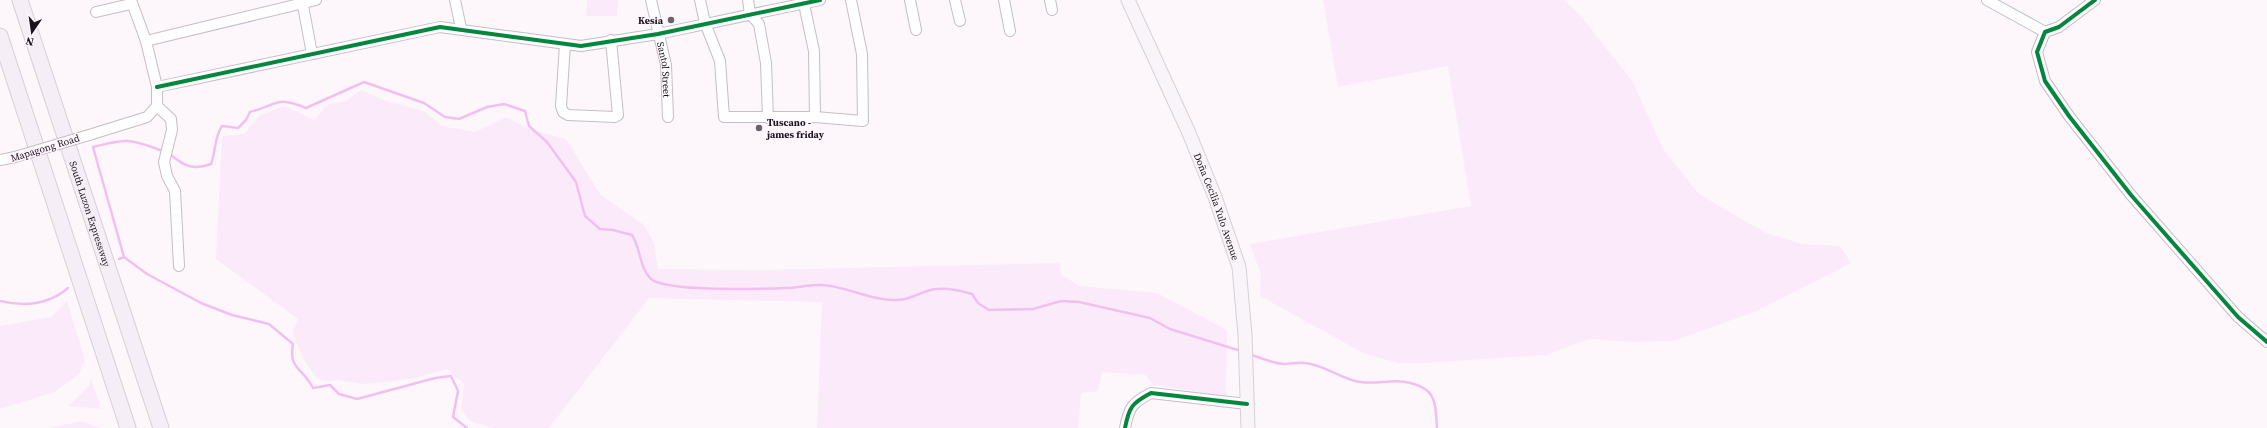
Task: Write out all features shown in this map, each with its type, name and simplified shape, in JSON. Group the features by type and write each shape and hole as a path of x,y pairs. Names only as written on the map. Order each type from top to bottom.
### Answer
{"highway":[{"name":"South Luzon Expressway","path":"20,0 161,428"},
{"path":"0,36 128,428"}],"main road":[{"name":"Doña Cecilia Yulo Avenue","path":"1128,0 1189,133 1215,197 1239,267 1245,334 1248,428"}],"street":[{"path":"146,41 303,1 316,0"},
{"path":"455,0 461,28"},
{"name":"Santol Street","path":"651,0 666,65 668,117"},
{"path":"700,0 705,23 720,61 724,117 815,117 862,121 862,54 851,0"},
{"path":"748,0 750,14 759,24 766,63 768,118"},
{"path":"158,87 440,27 461,28 581,46 611,40 658,34 798,3 820,0"},
{"path":"910,0 916,30"},
{"path":"955,0 960,21"},
{"path":"1004,0 1010,31"},
{"path":"1987,0 2044,32 2059,27 2095,0"},
{"path":"303,1 312,54"},
{"path":"96,12 131,2 146,41 158,87 157,106 171,119 172,130 164,162 167,176 175,191 179,266"},
{"path":"798,3 814,51 815,117"},
{"path":"2044,32 2037,52 2045,81 2069,116 2131,195 2238,317 2267,342"},
{"path":"565,44 561,106 563,112 568,115 615,117 618,115 611,40"},
{"name":"Mapagong Road","path":"0,160 15,157 148,117 157,106"},
{"path":"1125,428 1129,409 1138,400 1151,392 1247,404"}],"shaded area":[{"path":"587,0 618,0 617,16 586,16"},
{"path":"1323,0 1564,0 1579,14 1633,82 1663,149 1699,194 1766,233 1802,244 1840,246 1851,263 1757,311 1673,341 1632,342 1589,339 1547,355 1423,363 1398,363 1363,353 1260,296 1261,275 1250,244 1471,206 1448,66 1338,87"},
{"path":"361,90 386,101 424,111 442,126 475,132 506,117 529,129 566,139 600,194 644,225 654,243 658,269 759,270 1060,263 1061,275 1080,286 1157,293 1227,330 1226,396 1153,385 1146,375 1102,372 1098,391 1081,393 1078,428 817,428 822,302 649,298 549,428 492,428 470,421 461,409 464,384 447,369 416,378 385,382 365,384 336,380 328,382 317,378 305,362 292,333 298,319 216,259 222,136 244,134 260,115 285,106 314,120 328,104 346,101"},
{"path":"67,301 85,360 79,374 55,392 0,409 0,326 51,317"},
{"path":"91,378 101,409 69,406 89,386"},
{"path":"82,421 100,428 49,428"}],"waterway":[{"path":"171,155 185,165 200,167 211,164 216,140 222,126 238,128 246,120 250,112 277,102 288,102 306,108 364,82 424,103 445,117 459,119 487,107 504,104 525,111 529,126 547,142 576,182 585,216 600,229 613,230 632,235 644,269 651,279 660,283 675,286 716,289 790,288 822,285 840,288 875,298 893,300 906,299 932,290 950,289 972,294 978,303 989,310 1033,309 1061,301 1079,302 1150,318 1170,329 1241,351"},
{"path":"119,259 124,257 93,147 113,142 127,141 141,143 160,150"},
{"path":"124,257 147,274 201,303 232,315 269,324 293,344 292,352 294,364 309,381 313,388 330,385 339,394 357,399 435,378 451,376 458,391 453,417 467,428"},
{"path":"0,301 18,304 36,303 52,298 68,288"},
{"path":"1249,354 1284,364 1312,364 1360,382 1401,381 1417,385 1425,389 1432,396 1436,412 1437,428"}],"cycle path":[{"path":"157,87 440,27 581,46 658,34 820,0"},
{"path":"2095,0 2059,27 2045,32 2037,52 2045,81 2069,116 2131,195 2238,317 2267,342"},
{"path":"1125,428 1132,406 1151,393 1247,404"}],"place":[{"name":"Kesia","path":"671,20"},
{"name":"Tuscano - james friday","path":"759,128"}]}
